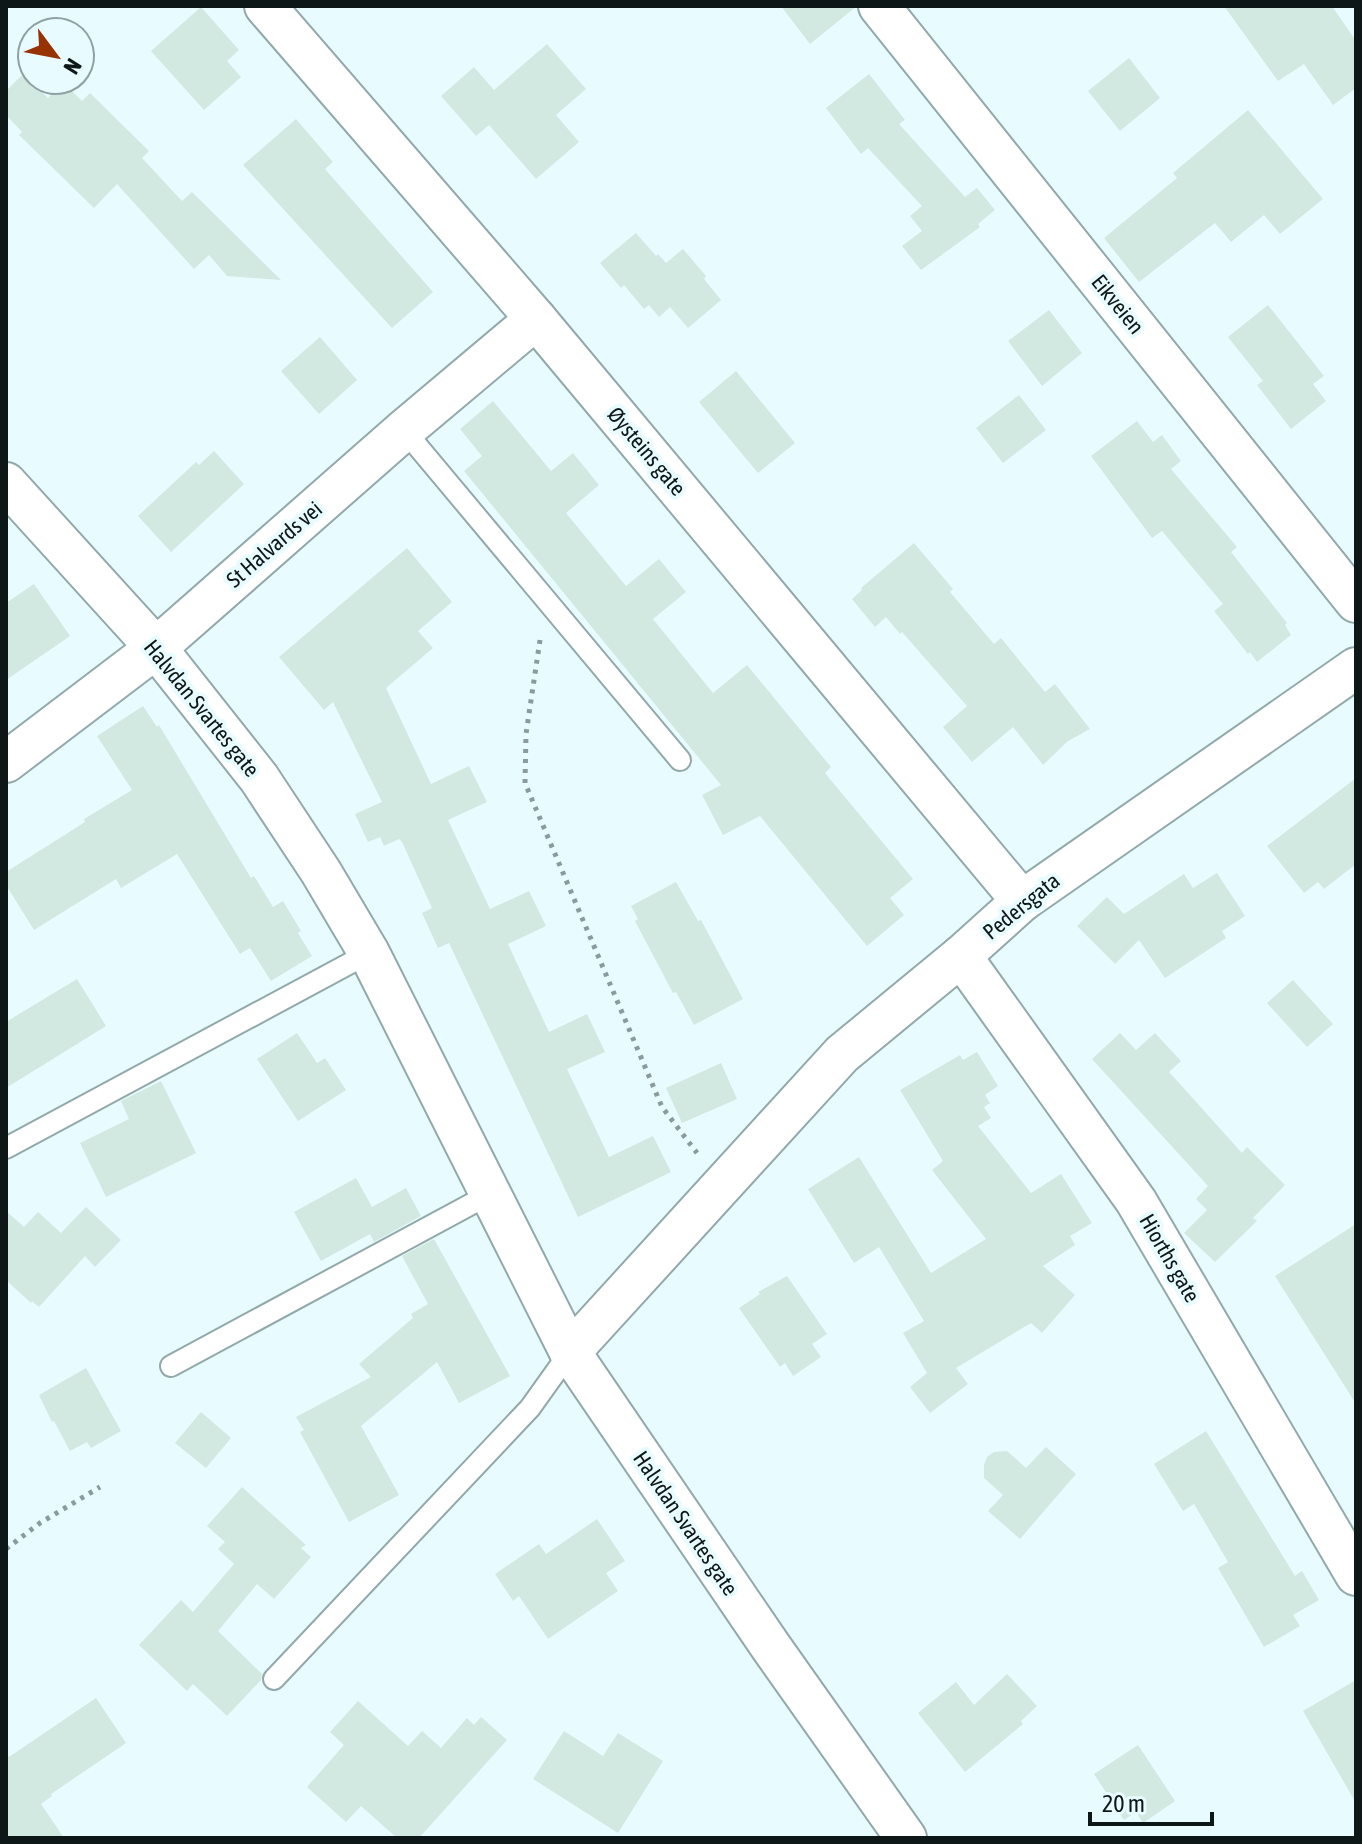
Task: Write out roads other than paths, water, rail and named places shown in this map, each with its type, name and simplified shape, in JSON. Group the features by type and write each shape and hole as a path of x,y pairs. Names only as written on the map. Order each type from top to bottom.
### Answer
{"street":[{"name":"Øysteins gate","path":"265,6 536,319 1022,901"},
{"name":"Eikveien","path":"879,6 1356,602"},
{"name":"St Halvards vei","path":"6,762 156,648 404,430 536,319"},
{"name":"Halvdan Svartes gate","path":"6,483 156,648 259,778 321,872 369,953 570,1352 771,1647 906,1838"},
{"name":"Pedersgata","path":"570,1352 842,1054 961,956 1022,901 1356,668"},
{"name":"Hiorths gate","path":"961,956 1136,1201 1356,1575"}],"lane":[{"path":"404,430 680,760"},
{"path":"6,1148 369,953"},
{"path":"171,1366 490,1194"},
{"path":"274,1679 530,1408 570,1352"}]}
